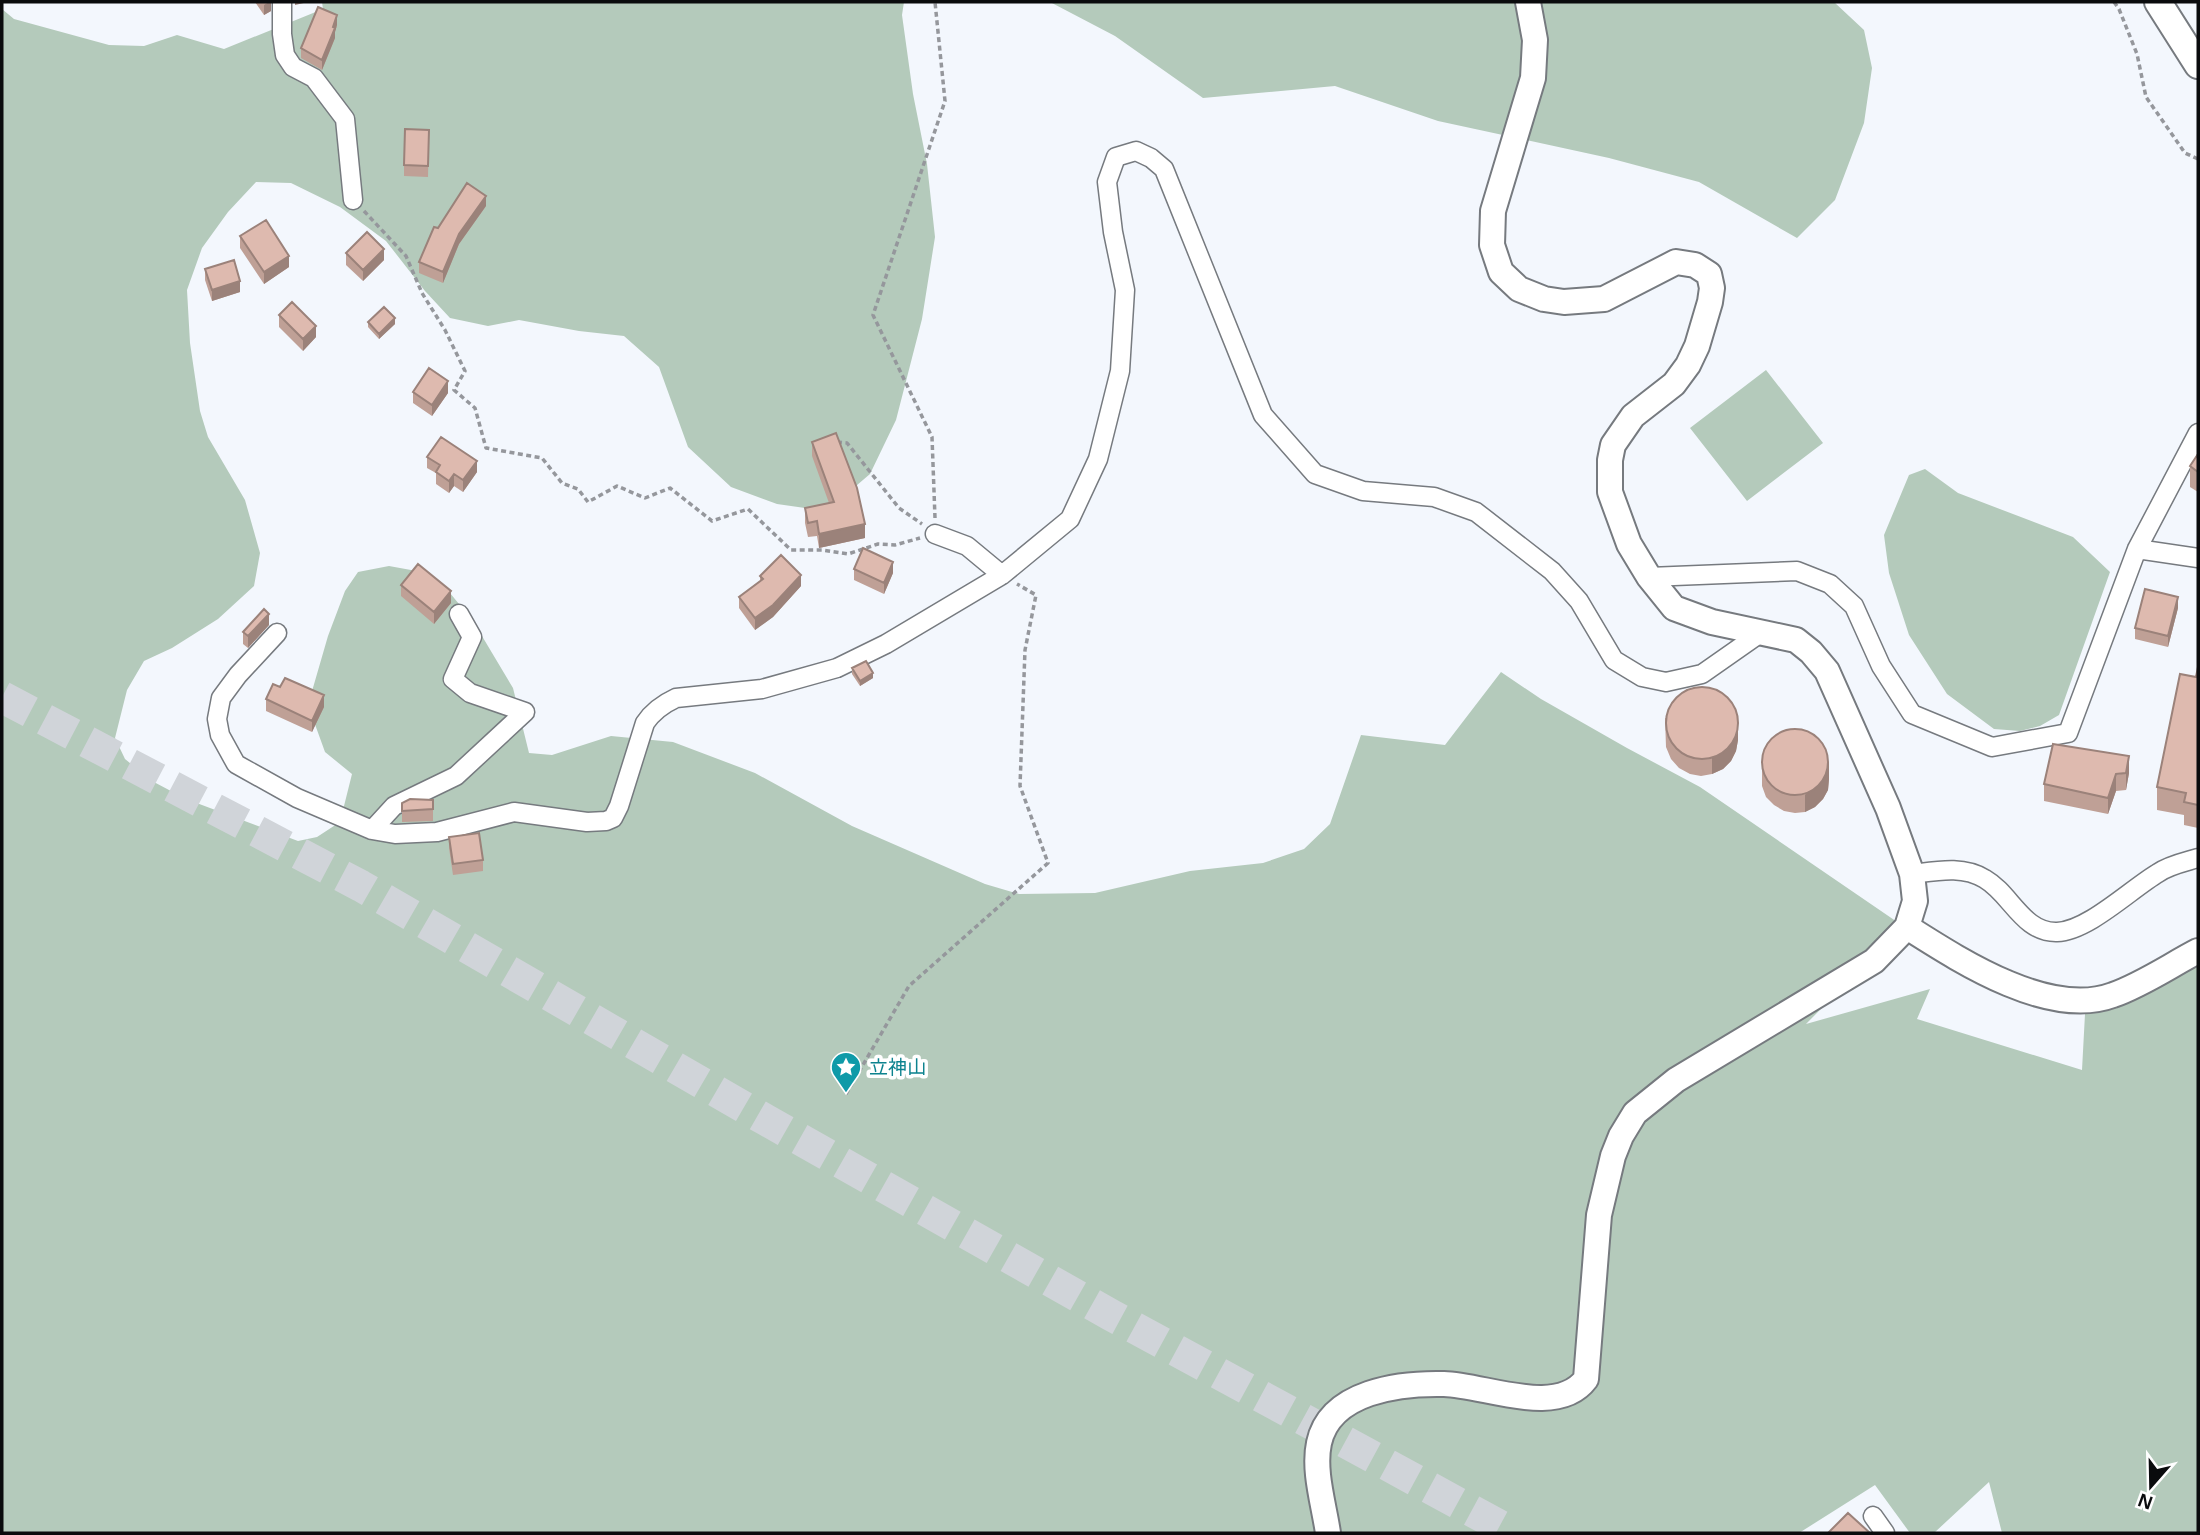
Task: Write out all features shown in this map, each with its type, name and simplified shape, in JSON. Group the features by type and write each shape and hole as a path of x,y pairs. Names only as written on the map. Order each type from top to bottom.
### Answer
{"main road":[{"path":"2158,2 2198,65"},
{"path":"2169,2 2198,46"}],"street":[{"path":"282,2 285,55 293,67 314,78 345,119 353,200"},
{"path":"1328,1533 1318,1464 1319,1445 1324,1426 1354,1399 1394,1388 1444,1384 1538,1398 1561,1397 1578,1389 1586,1379 1599,1215 1613,1156 1635,1113 1676,1080 1874,961 1907,927 1914,901 1912,874 1888,807 1827,671 1811,652 1796,640 1712,622 1674,607 1649,577 1629,544 1610,492 1613,445 1633,416 1674,384 1688,365 1697,346 1710,302 1712,288 1709,274 1695,265 1676,262 1604,299 1564,302 1544,299 1519,289 1500,272 1492,245 1493,211 1533,78 1535,40 1528,2"},
{"path":"277,633 221,698 217,719 219,735 236,764 297,798 372,830 395,834 437,832 514,812 587,822 613,818 645,723 651,714 666,703 676,698 762,689 837,668 886,644 1002,575 1070,519 1098,459 1120,372 1125,290 1113,232 1107,182 1116,157 1136,151 1151,158 1164,170 1262,415 1315,474 1363,491 1433,497 1476,512 1552,571 1579,601 1614,660 1642,677 1666,682 1702,674 1762,632"},
{"path":"1649,577 1797,571 1830,584 1854,606 1881,667 1912,714 1992,747 2068,733 2137,549 2198,433"},
{"path":"935,534 967,546 1002,575"},
{"path":"2137,549 2198,558"},
{"path":"372,830 394,806 456,776 524,712 470,693 453,678 472,637 459,614"},
{"path":"1912,874 1964,871 1985,878 2030,924 2055,932 2074,929 2161,871 2198,858"},
{"path":"1907,927 2011,986 2062,999 2093,999 2115,995 2198,951"},
{"path":"1872,1516 1885,1533"}],"path":[{"path":"935,2 945,101 873,315 932,437 935,534"},
{"path":"2114,2 2137,54 2146,97 2185,153 2198,159"},
{"path":"353,200 406,256 422,293 445,330 464,371 454,390 475,408 486,448 542,458 562,483 578,489 588,502 617,486 645,498 670,488 712,521 748,509 791,550 822,550 848,554 878,544 895,545 935,534"},
{"path":"835,442 847,443 899,508 935,534"},
{"path":"846,1094 909,985 1048,863 1020,786 1025,650 1036,595 1002,575"}],"green space":[{"path":"322,2 904,2 902,15 913,94 927,164 935,237 922,319 896,420 870,474 836,503 805,508 777,504 731,487 688,447 659,367 624,336 519,320 488,326 450,318 386,241 340,207 291,183 256,182 228,212 202,248 187,290 190,343 200,411 208,437 245,500 260,553 254,586 218,619 172,648 144,661 127,690 115,738 125,759 152,781 186,799 298,841 317,837 340,822 352,774 325,752 308,705 328,636 345,591 358,572 389,566 422,572 445,587 473,621 513,688 529,753 552,755 611,736 673,742 755,773 852,826 985,884 1019,894 1095,893 1190,871 1263,863 1304,849 1330,824 1361,735 1445,745 1501,672 1541,699 1700,787 1903,926 1806,1024 1930,989 1917,1019 2082,1070 2085,1014 2198,955 2198,1533 2002,1533 1989,1482 1934,1533 1910,1533 1875,1485 1799,1533 2,1533 2,9 14,19 109,45 144,46 177,35 224,49 323,9"},
{"path":"1050,2 1834,2 1864,30 1872,68 1864,123 1835,200 1797,238 1699,182 1609,158 1438,121 1335,86 1203,98 1115,36"},
{"path":"1766,370 1823,443 1747,501 1690,428"},
{"path":"1925,469 1958,493 2073,537 2110,572 2059,715 2040,726 2020,731 1994,729 1947,694 1909,635 1889,573 1884,535 1909,475"}],"building":[{"path":"318,7 337,15 333,27 335,28 322,60 301,48"},
{"path":"405,129 429,130 428,166 404,165"},
{"path":"467,183 486,196 459,234 443,272 419,262 434,227 438,228"},
{"path":"266,220 289,256 264,272 240,236"},
{"path":"367,232 384,249 363,270 346,253"},
{"path":"234,260 240,281 212,290 205,269"},
{"path":"292,302 316,326 303,339 279,315"},
{"path":"384,307 395,318 379,334 368,322"},
{"path":"429,368 448,381 432,405 413,392"},
{"path":"836,433 857,488 865,524 819,534 817,521 808,523 805,508 834,502 812,442"},
{"path":"441,437 477,461 463,480 454,474 449,481 436,472 440,465 427,457"},
{"path":"2198,454 2198,472 2190,466"},
{"path":"863,548 893,562 884,583 854,569"},
{"path":"781,555 801,575 773,605 755,618 739,597 763,579 760,576"},
{"path":"418,564 451,591 434,612 401,585"},
{"path":"2145,589 2178,597 2168,636 2135,628"},
{"path":"264,609 269,614 248,636 243,632"},
{"path":"866,661 873,673 860,681 852,668"},
{"path":"2198,667 2198,805 2184,802 2186,793 2157,787 2180,674 2196,677"},
{"path":"285,678 324,695 312,721 266,699 273,684 280,687"},
{"path":"1702,687 1722,693 1732,703 1738,723 1732,743 1722,753 1702,759 1682,753 1672,743 1666,723 1672,703 1682,693"},
{"path":"1788,729 1802,729 1814,734 1823,743 1828,762 1826,775 1819,786 1802,795 1788,795 1776,790 1767,781 1762,769 1762,755 1767,743 1776,734"},
{"path":"2053,744 2129,756 2126,773 2116,774 2108,798 2044,784"},
{"path":"410,799 433,800 433,809 402,811 402,803"},
{"path":"479,833 483,860 453,864 449,837"},
{"path":"1848,1513 1870,1533 1828,1533"}],"tunnel":[{"path":"2,697 361,886 1111,1315 1513,1533"}],"place":[{"name":"立神山","path":"846,1094"}]}
